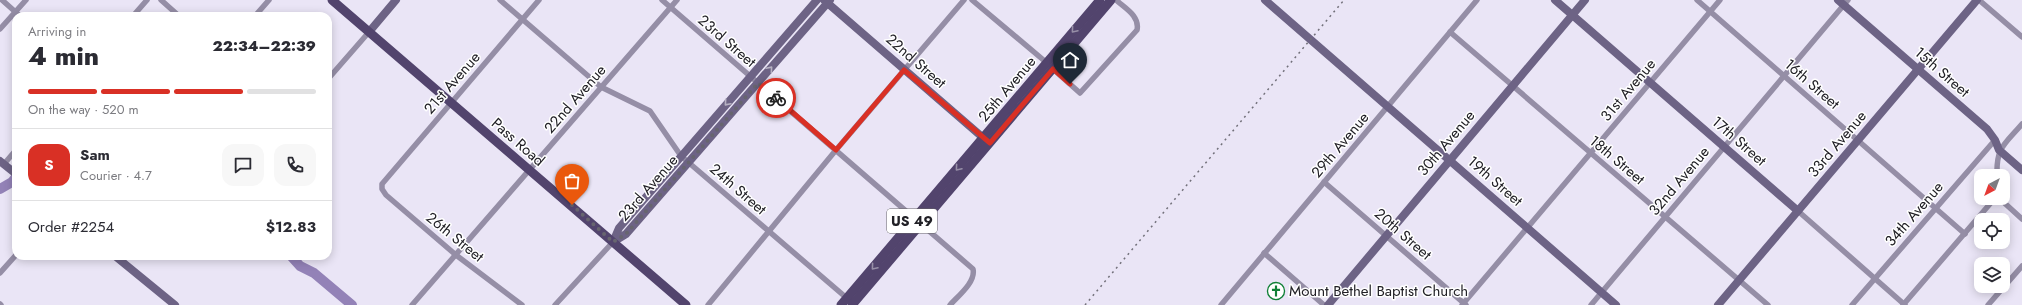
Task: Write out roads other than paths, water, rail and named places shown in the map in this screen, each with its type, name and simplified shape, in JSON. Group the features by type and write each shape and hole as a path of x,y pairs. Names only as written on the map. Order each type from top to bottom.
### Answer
{"main road":[{"name":"Pass Road","path":"332,0 686,305"},
{"name":"25th Avenue","path":"1050,66 1100,0"},
{"name":"25th Avenue","path":"850,303 1050,66 1111,0"}],"street":[{"path":"2,0 16,12"},
{"path":"19,12 26,0"},
{"path":"137,12 148,0"},
{"path":"160,0 174,12"},
{"path":"258,12 269,0"},
{"path":"332,74 396,0"},
{"name":"24th Street","path":"500,0 602,87 650,111 681,156 850,303"},
{"name":"21st Avenue","path":"383,182 539,0"},
{"name":"23rd Street","path":"662,0 973,269 974,274 972,280 950,305"},
{"name":"22nd Avenue","path":"412,305 677,0"},
{"name":"23rd Avenue","path":"613,242 619,228 817,0"},
{"path":"708,305 836,150 964,0"},
{"path":"972,0 1080,93 1135,33 1138,24 1136,18 1116,0"},
{"name":"19th Street","path":"1265,0 1616,305"},
{"name":"29th Avenue","path":"1220,305 1477,0"},
{"name":"17th Street","path":"1555,0 1905,305"},
{"name":"30th Avenue","path":"1328,305 1585,0"},
{"name":"16th Street","path":"1697,0 1965,234"},
{"name":"31st Avenue","path":"1464,304 1527,227 1720,0"},
{"path":"1978,0 2022,37"},
{"name":"33rd Avenue","path":"1718,305 1917,69 1978,0"},
{"name":"23rd Avenue","path":"613,242 626,234 758,83 827,1"},
{"name":"22nd Street","path":"827,1 986,141"},
{"name":"15th Street","path":"1844,2 1917,69 1987,128 1995,140 1999,150 2022,170"},
{"name":"32nd Avenue","path":"1590,305 1784,76 1844,2"},
{"path":"0,29 12,19"},
{"name":"18th Street","path":"1450,32 1768,305"},
{"path":"1997,169 1999,150 2022,124"},
{"name":"34th Avenue","path":"1852,305 1935,207 1995,140"},
{"path":"7,167 12,158"},
{"name":"26th Street","path":"383,182 382,189 386,195 456,255 522,305"},
{"name":"20th Street","path":"1324,182 1464,304"},
{"path":"1905,305 1989,205"},
{"path":"2006,205 2022,219"},
{"path":"555,305 613,242"},
{"path":"1264,253 1324,305"},
{"path":"0,273 12,260"},
{"path":"120,260 174,305"},
{"path":"1988,305 2022,266"}],"waterway":[{"path":"0,189 12,182"},
{"path":"295,260 300,266 314,273 352,305"}],"railway":[{"path":"1085,305 1344,0"}],"place":[{"name":"Mount Bethel Baptist Church","path":"1276,291"}]}
